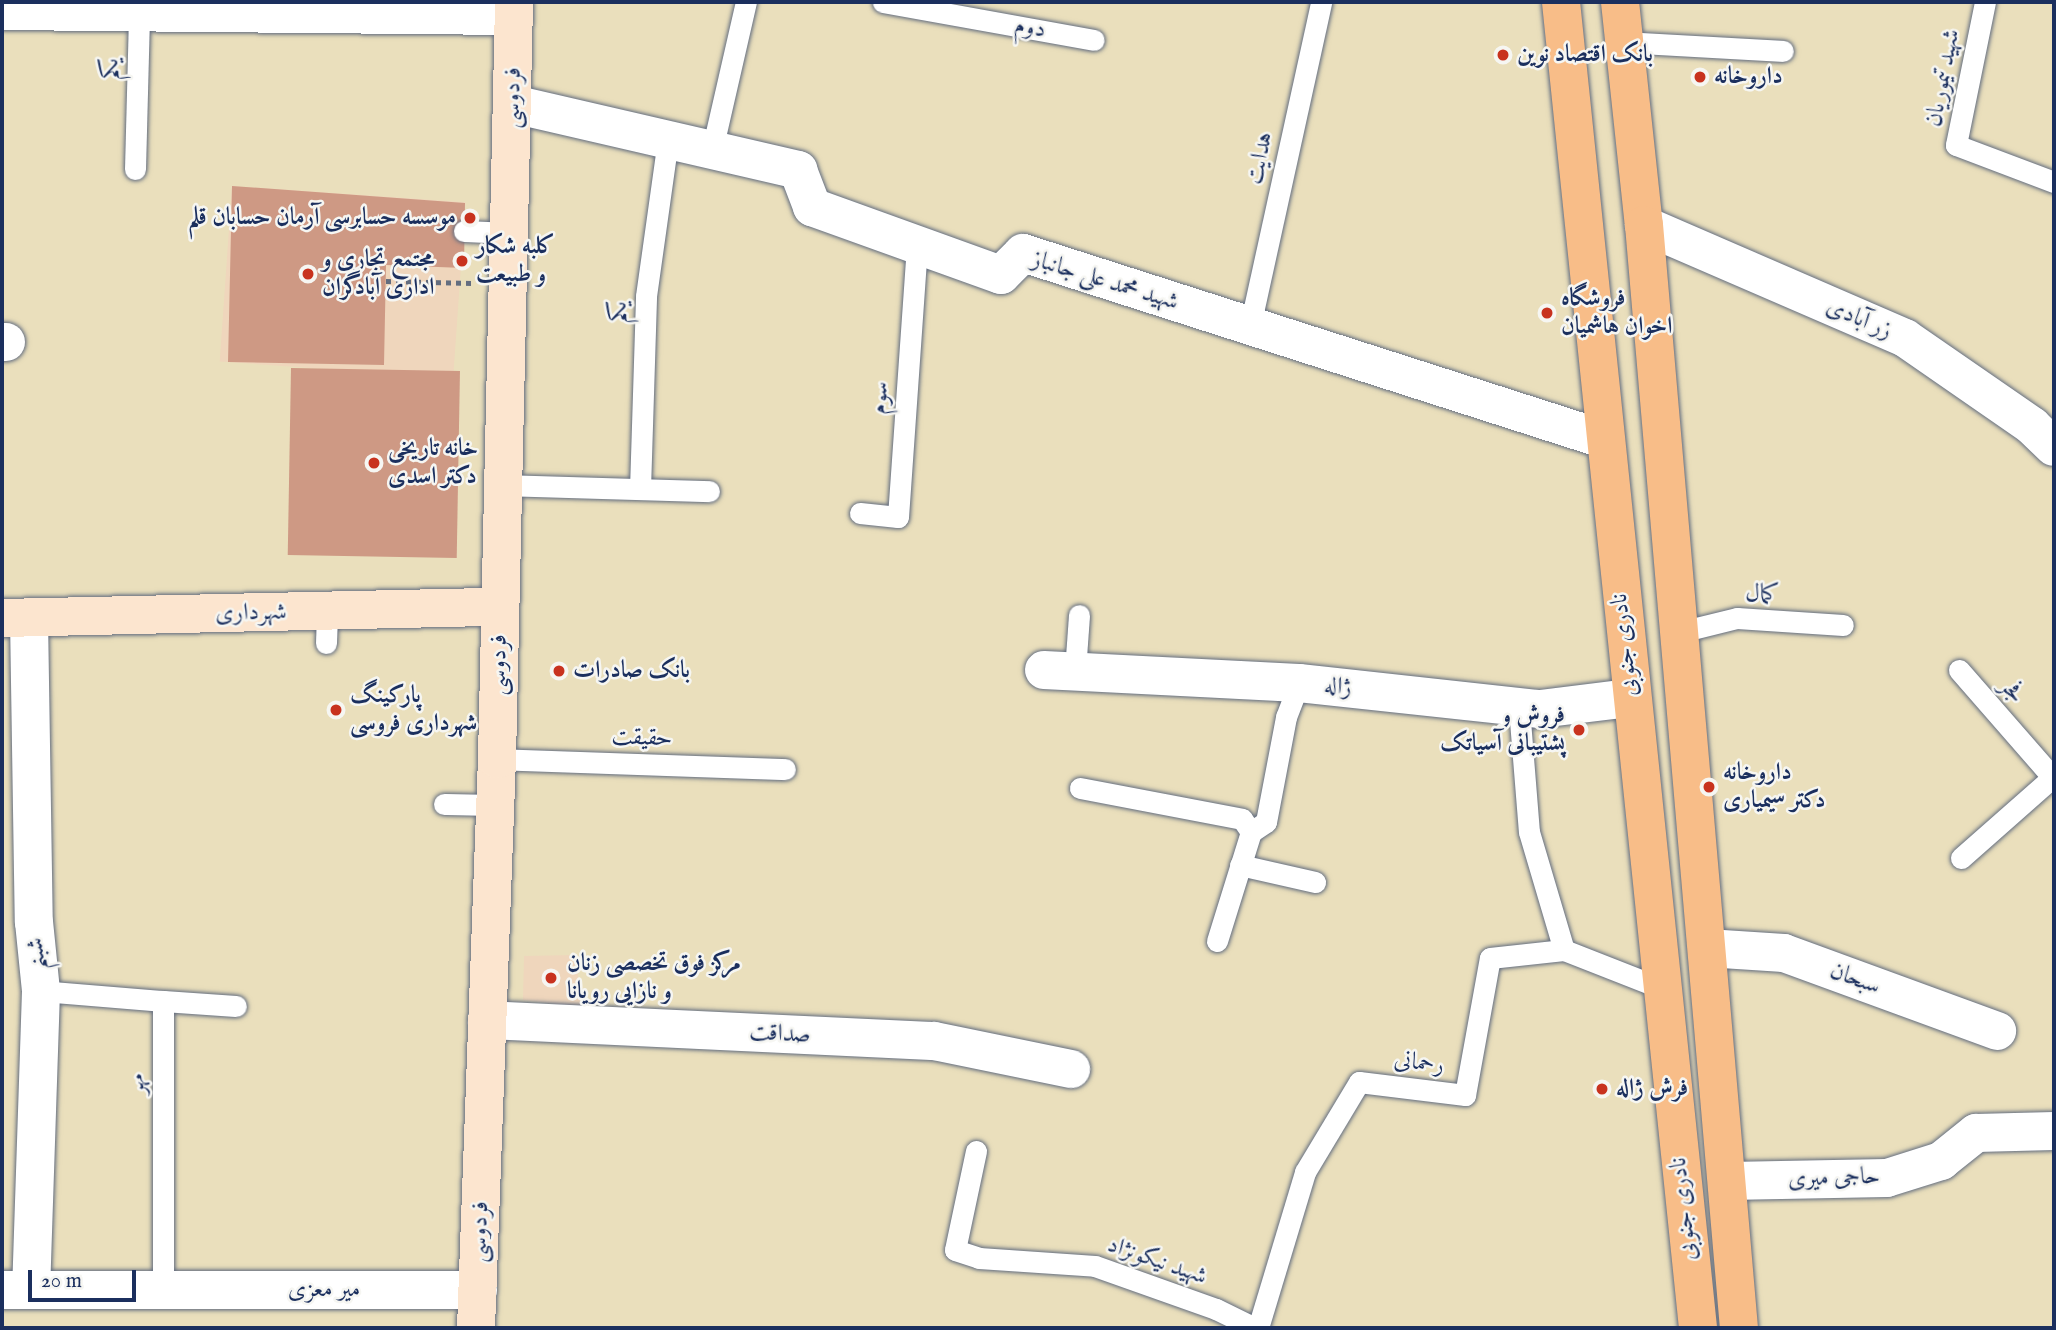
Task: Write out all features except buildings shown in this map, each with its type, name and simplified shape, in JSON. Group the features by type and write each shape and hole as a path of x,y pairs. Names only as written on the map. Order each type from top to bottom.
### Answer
{"main road":[{"name":"نادری جنوبی","path":"1561,2 1603,439 1698,1328"},
{"name":"نادری جنوبی","path":"1620,2 1644,225 1739,1328"},
{"name":"فردوسی","path":"476,1328 497,759 514,9"},
{"name":"شهرداری","path":"15,618 327,627 500,607"},
{"name":"نادری جنوبی","path":"1736,1277 1751,1328"},
{"name":"نادری جنوبی","path":"1689,1328 1693,1288"}],"street":[{"path":"2,11 514,9"},
{"name":"شهید محمد علی جانباز","path":"513,104 798,170 812,208 1001,275 1024,253 1603,439"},
{"name":"زر آبادی","path":"1644,225 1905,338 2032,426 2054,447"},
{"name":"شبنم","path":"15,618 18,878 41,991 16,1290"},
{"name":"ژاله","path":"1060,670 1299,683 1519,708 1630,698"},
{"name":"سبحان","path":"1707,948 1784,953 1997,1031"},
{"name":"صداقت","path":"487,1020 934,1041 1071,1069"},
{"name":"حاجی میری","path":"1728,1181 1887,1178 1941,1161 1976,1133 2054,1131"},
{"name":"میر معزی","path":"16,1290 478,1290"}],"lane":[{"path":"712,150 746,2"},
{"name":"دوم","path":"883,2 1094,40"},
{"name":"هدایت","path":"1250,326 1321,2"},
{"name":"شهید تیموریان","path":"1985,2 1956,145 2054,182"},
{"name":"یکم","path":"135,169 161,9"},
{"path":"1624,42 1783,51"},
{"name":"یکم","path":"640,489 646,296 668,140"},
{"path":"464,231 510,233"},
{"name":"سوم","path":"860,513 898,517 918,246"},
{"path":"503,485 709,491"},
{"path":"1060,670 1079,615"},
{"name":"کمال","path":"1680,632 1737,618 1843,625"},
{"name":"فجر","path":"1958,670 2053,778"},
{"path":"1217,941 1251,832 1266,822 1286,717 1299,683"},
{"path":"1519,708 1529,832 1564,950"},
{"name":"حقیقت","path":"497,759 785,769"},
{"path":"1961,858 2053,778"},
{"path":"1080,788 1242,819 1251,832"},
{"path":"444,804 495,805"},
{"path":"1240,865 1315,882"},
{"name":"رحمانی","path":"1256,1328 1306,1172 1359,1082 1465,1095 1489,958 1564,950 1661,988"},
{"path":"41,991 236,1006"},
{"name":"مهر","path":"163,1001 163,1290"},
{"name":"شهید نیکونژاد","path":"976,1151 955,1250 979,1258 1096,1266 1213,1319 1256,1328"}],"path":[{"path":"386,281 508,284"}],"shaded area":[{"name":"مجتمع تجاری و اداری آبادگران","path":"232,186 465,202 453,378 220,362"},
{"name":"مرکز فوق تخصصی زنان و نازایی رویانا","path":"576,955 581,1007 523,1000 524,956"}],"place":[{"name":"بانک اقتصاد نوین","path":"1503,55"},
{"name":"داروخانه","path":"1700,77"},
{"name":"موسسه حسابرسی آرمان حسابان قلم","path":"470,218"},
{"name":"کلبه شکار و طبیعت","path":"462,261"},
{"name":"مجتمع تجاری و اداری آبادگران","path":"308,274"},
{"name":"فروشگاه اخوان هاشمیان","path":"1547,313"},
{"name":"خانه تاریخی دکتر اسدی","path":"374,463"},
{"name":"بانک صادرات","path":"559,671"},
{"name":"پارکینگ شهرداری فروسی","path":"336,710"},
{"name":"فروش و پشتیبانی آسیاتک","path":"1579,730"},
{"name":"داروخانه دکتر سیمیاری","path":"1709,787"},
{"name":"مرکز فوق تخصصی زنان و نازایی رویانا","path":"551,978"},
{"name":"فرش ژاله","path":"1602,1089"}]}
